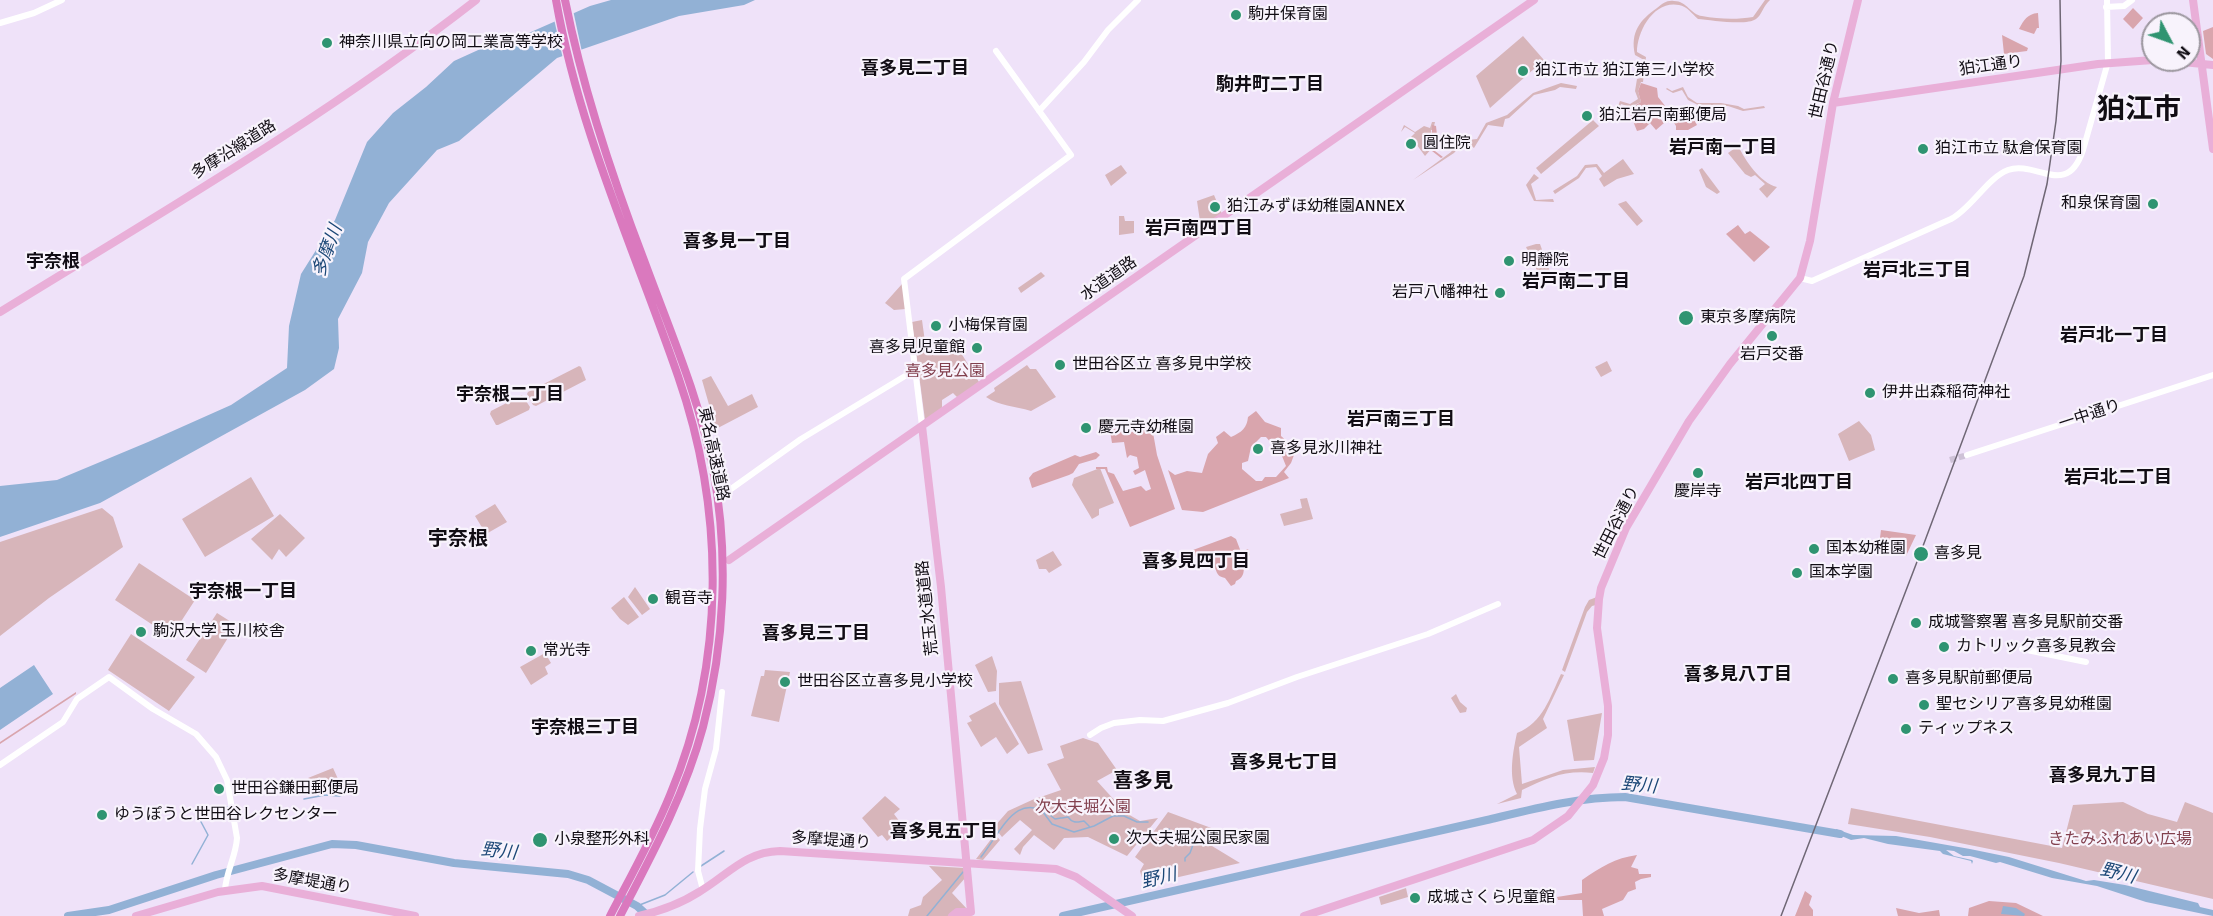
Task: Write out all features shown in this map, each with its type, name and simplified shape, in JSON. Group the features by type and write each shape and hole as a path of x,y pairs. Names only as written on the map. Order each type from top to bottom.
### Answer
{"highway":[{"name":"東名高速道路","path":"556,0 572,75 589,133 687,403 704,470 712,546 713,607 710,641 694,723 679,774 662,816 610,916"},
{"name":"東名高速道路","path":"565,0 581,72 605,154 698,408 712,467 721,534 723,583 720,637 703,726 681,794 620,916"}],"main road":[{"name":"多摩沿線道路","path":"0,312 123,238 317,114 476,0"},
{"name":"水道道路","path":"729,560 1534,0"},
{"name":"世田谷通り","path":"1304,916 1522,844 1547,832 1575,809 1591,787 1604,758 1608,735 1608,711 1598,628 1599,599 1616,550 1636,511 1701,404 1760,325 1788,296 1800,278 1810,241 1833,103 1858,0"},
{"name":"狛江通り","path":"1833,103 2108,62 2141,61"},
{"path":"2213,65 2201,63 2213,149"},
{"name":"荒玉水道道路","path":"922,426 972,912 957,912 952,916"},
{"name":"多摩堤通り","path":"639,916 680,904 704,890 745,860 768,851 1056,869 1076,877 1128,914"},
{"name":"多摩堤通り","path":"136,916 225,888 270,887 415,916"}],"street":[{"path":"0,23 34,13 62,0"},
{"path":"996,51 1039,111 1070,78 1108,30 1138,0"},
{"path":"1800,278 1812,281 1951,219 2008,170 2024,169 2043,175 2057,176 2071,170 2078,164 2108,62 2106,3 2125,5 2132,0"},
{"name":"荒玉水道道路","path":"922,426 904,279 1071,155 1039,111"},
{"path":"724,494 801,439 915,370"},
{"name":"一中通り","path":"1967,455 2213,375"},
{"path":"1090,735 1114,723 1140,720 1163,721 1228,703 1297,677 1428,634 1498,604"},
{"path":"2022,649 2086,662"},
{"path":"0,765 63,722 77,699 109,677 153,709 196,734 216,757 228,780 237,838 237,846 231,860 225,888"},
{"path":"704,890 698,871 700,829 704,795 716,749 722,692"}],"green space":[{"path":"1765,0 1770,0 1758,17 1745,22 1698,19 1679,5 1662,7 1655,12 1644,27 1638,44 1637,52 1646,57 1643,82 1638,91 1641,102 1630,107 1621,104 1618,112 1613,115 1605,113 1599,120 1598,117 1603,110 1616,111 1620,101 1630,104 1638,99 1635,91 1637,79 1641,78 1644,60 1635,55 1635,33 1641,22 1665,2 1678,2 1686,5 1698,15 1740,19 1753,17"},
{"path":"1523,36 1544,60 1490,108 1476,76"},
{"path":"1561,83 1577,86 1576,89 1560,87 1534,95 1505,119 1503,127 1488,125 1474,148 1463,143 1454,153 1413,180 1451,152 1459,141 1477,139 1486,123 1507,115 1533,93"},
{"path":"1683,87 1688,97 1697,103 1721,103 1744,109 1764,106 1765,108 1743,111 1728,106 1698,105 1688,100 1682,90 1673,93 1666,89 1672,91"},
{"path":"1593,120 1599,126 1541,174 1536,168"},
{"path":"1432,122 1435,122 1431,130 1433,147 1425,156 1411,137 1415,133 1405,127 1401,132 1404,125 1415,132 1424,126 1430,128"},
{"path":"1738,146 1759,176 1777,187 1767,198 1759,189 1765,184 1755,175 1751,177 1745,174 1728,153"},
{"path":"1623,159 1634,174 1617,179 1604,187 1599,179 1602,176 1596,167 1586,168 1579,178 1555,194 1553,191 1577,176 1585,165 1597,164 1604,173"},
{"path":"1121,165 1127,173 1111,186 1105,175"},
{"path":"1702,168 1720,192 1717,194 1706,187 1699,170"},
{"path":"1534,174 1539,178 1531,184 1536,200 1553,199 1554,202 1534,201 1526,185"},
{"path":"1214,195 1222,214 1201,228 1197,201"},
{"path":"1626,201 1643,221 1637,226 1618,204"},
{"path":"1119,216 1124,216 1125,221 1134,221 1134,233 1119,235"},
{"path":"1540,244 1550,272 1540,277 1526,247"},
{"path":"1041,272 1045,276 1021,293 1018,288"},
{"path":"902,284 906,309 894,310 885,303"},
{"name":"喜多見公園","path":"922,320 925,342 931,353 953,340 979,382 958,398 953,393 942,400 942,409 925,420 912,322"},
{"path":"1607,361 1612,371 1601,377 1595,367"},
{"path":"1027,365 1030,369 1036,369 1056,397 1031,411 1002,404 986,397 995,391 994,388"},
{"path":"579,366 586,380 536,406 533,405 528,392"},
{"path":"711,376 728,406 752,394 758,407 716,429 702,380"},
{"path":"522,395 530,407 529,410 496,425 490,414 491,411"},
{"path":"1859,421 1871,435 1875,450 1849,461 1838,434"},
{"path":"1100,468 1114,503 1099,509 1099,515 1092,519 1072,485 1074,478"},
{"path":"251,477 274,516 205,557 182,519"},
{"path":"1307,498 1313,519 1284,526 1280,514 1302,508 1300,499"},
{"path":"495,504 507,522 486,534 475,516"},
{"path":"102,508 113,517 123,547 49,598 0,636 0,542"},
{"path":"280,514 305,538 286,557 279,549 272,560 251,539"},
{"path":"1053,551 1062,565 1049,573 1046,569 1039,569 1036,560"},
{"path":"139,563 195,600 171,637 115,600"},
{"path":"635,587 650,609 642,615 628,597"},
{"path":"624,597 639,617 628,625 611,608"},
{"path":"1597,597 1596,605 1587,612 1565,672 1562,670 1585,607 1589,600"},
{"path":"217,613 236,625 206,673 186,660"},
{"path":"131,634 195,677 169,711 108,670"},
{"path":"545,653 551,663 545,667 548,674 531,685 520,667"},
{"path":"992,656 997,671 996,691 988,692 975,665"},
{"path":"765,670 790,672 779,722 751,716 761,676 764,676"},
{"path":"1561,674 1564,675 1543,719 1547,728 1519,747 1522,784 1563,770 1595,767 1593,773 1583,772 1556,776 1522,790 1521,798 1497,804 1517,794 1512,772 1517,733 1533,723 1545,708"},
{"path":"1021,681 1043,750 1028,754 999,704 999,683"},
{"path":"1456,694 1467,708 1466,712 1460,713 1451,698"},
{"path":"995,702 1019,744 1007,754 996,737 981,747 967,723 972,721 969,716"},
{"path":"1602,713 1594,760 1574,761 1567,720"},
{"name":"次大夫堀公園","path":"1083,738 1098,743 1117,770 1097,781 1126,813 1140,821 1158,818 1127,856 1088,837 1064,838 1054,850 1034,835 1023,847 1020,855 1014,849 1032,830 1020,820 1002,837 994,827 1008,811 1061,790 1047,764 1064,758 1060,746"},
{"path":"333,768 344,792 314,793 318,785 308,778"},
{"path":"885,796 900,809 894,814 903,826 887,841 882,835 878,837 862,818"},
{"name":"きたみふれあい広場","path":"2123,802 2148,814 2177,822 2185,802 2213,813 2213,899 2059,863 1930,837 1848,824 1851,808 2062,848 2073,805"},
{"name":"次大夫堀公園","path":"1168,812 1214,829 1212,846 1240,863 1144,885 1140,871 1144,864 1135,857"},
{"name":"次大夫堀公園","path":"995,834 1000,840 983,860 976,859"},
{"path":"929,866 965,868 966,877 952,893 968,910 951,916 908,916 910,909 921,905 923,897 942,880"},
{"path":"1406,888 1408,897 1381,905 1379,897"}],"shaded area":[{"path":"2133,8 2141,16 2141,20 2133,29 2123,19"},
{"path":"2038,13 2039,28 2034,34 2019,29 2026,18"},
{"path":"2213,27 2213,59 2206,54 2203,31"},
{"path":"2002,35 2028,48 2027,51 2004,54"},
{"path":"1641,83 1657,88 1658,97 1666,107 1658,116 1664,123 1656,130 1650,123 1644,129 1637,131 1627,106 1634,106 1641,102 1638,91"},
{"path":"1690,113 1697,125 1688,130 1676,130 1671,118"},
{"path":"1432,125 1436,126 1438,144 1435,151 1443,157 1441,158 1432,151"},
{"path":"1738,225 1745,234 1750,231 1770,247 1754,262 1726,234"},
{"path":"1256,411 1265,422 1281,428 1281,436 1291,445 1285,449 1278,444 1273,445 1266,437 1261,437 1251,447 1248,461 1242,463 1242,469 1256,481 1262,481 1265,477 1276,477 1286,466 1282,456 1285,452 1294,455 1284,472 1289,478 1203,512 1182,510 1168,470 1175,475 1187,471 1202,473 1208,454 1218,443 1216,437 1224,431 1231,437 1238,433 1245,427 1248,417"},
{"path":"1123,426 1127,433 1152,427 1157,455 1175,509 1130,527 1105,469 1096,469 1096,467 1107,467 1108,472 1114,474 1123,491 1141,486 1146,491 1151,489 1145,470 1135,475 1133,471 1139,468 1137,457 1130,455 1127,458 1124,442 1112,443 1110,431"},
{"path":"1096,452 1100,455 1096,459 1079,464 1073,473 1032,488 1029,478 1033,473 1075,455 1080,457"},
{"path":"1881,530 1916,535 1906,556 1878,553"},
{"path":"1231,536 1236,539 1241,552 1248,549 1250,555 1243,560 1244,572 1241,577 1231,586 1225,578 1218,575 1213,565 1205,565 1202,560 1198,562 1193,550"},
{"path":"76,692 76,694 0,744 0,742"},
{"path":"1637,855 1631,867 1638,869 1639,874 1651,874 1651,877 1635,882 1636,889 1628,892 1623,900 1602,909 1604,916 1583,916 1582,900 1558,900 1557,897 1582,893 1582,880 1602,867 1622,858"},
{"path":"1805,891 1812,896 1809,905 1813,910 1813,916 1795,916"},
{"path":"1989,901 2016,903 2043,916 1968,916 1969,908"},
{"path":"1896,908 1919,913 1939,910 1940,916 1898,916"}],"water":[{"name":"多摩川","path":"611,0 755,0 744,5 679,16 557,58 459,141 437,150 389,203 368,242 362,273 338,319 339,348 334,369 305,390 100,503 0,537 0,486 57,480 231,405 287,368 289,326 301,274 335,220 367,142 393,113 454,61 487,46 515,39 590,6"},
{"path":"34,665 53,694 0,730 0,688"},
{"path":"1836,829 1853,835 1896,836 2009,857 2086,881 2094,880 2125,885 2198,903 2200,907 2213,910 2213,916 2146,902 2097,886 2052,878 2000,862 1963,856 1954,851 1946,850 1954,856 1972,860 1972,864 1971,861 1943,854 1940,851 1888,844 1864,838 1851,840 1839,835 1830,835 1832,832 1836,833"},
{"path":"2003,906 2016,908 2025,914 2024,916 2001,914"}],"pier":[{"path":"573,10 582,52 563,59 554,19"}],"waterway":[{"path":"304,799 347,794"},
{"name":"野川","path":"1063,916 1538,808 1590,799 1625,797 1840,834"},
{"path":"192,864 208,835 199,813 205,809 228,807"},
{"path":"981,857 1004,825 1020,810 1030,807 1042,810 1055,819 1061,818"},
{"path":"1043,812 1052,824 1074,832 1094,826 1113,816 1124,816 1137,822 1148,822"},
{"path":"1062,818 1068,817 1075,822 1084,821 1089,826"},
{"path":"1169,829 1169,841 1188,837 1194,842 1185,861"},
{"path":"68,916 109,910 216,875 332,844 356,845 454,863 568,874 588,880 637,906 648,916"},
{"path":"701,866 724,851"},
{"path":"637,906 665,895 693,872"},
{"path":"927,916 963,872"}],"tunnel":[{"path":"1950,460 1967,455"}],"railway":[{"path":"1781,916 2024,276 2047,184 2056,121 2061,61 2060,0"}],"place":[{"name":"駒井保育園","path":"1236,15"},
{"name":"神奈川県立向の岡工業高等学校","path":"327,43"},
{"name":"狛江市立 狛江第三小学校","path":"1523,71"},
{"name":"狛江岩戸南郵便局","path":"1587,116"},
{"name":"圓住院","path":"1411,144"},
{"name":"狛江市立 駄倉保育園","path":"1923,149"},
{"name":"和泉保育園","path":"2153,204"},
{"name":"狛江みずほ幼稚園ANNEX","path":"1215,207"},
{"name":"明靜院","path":"1509,261"},
{"name":"岩戸八幡神社","path":"1500,293"},
{"name":"東京多摩病院","path":"1686,318"},
{"name":"小梅保育園","path":"936,326"},
{"name":"岩戸交番","path":"1772,336"},
{"name":"喜多見児童館","path":"977,348"},
{"name":"世田谷区立 喜多見中学校","path":"1060,365"},
{"name":"伊井出森稲荷神社","path":"1870,393"},
{"name":"慶元寺幼稚園","path":"1086,428"},
{"name":"喜多見氷川神社","path":"1258,449"},
{"name":"慶岸寺","path":"1698,473"},
{"name":"国本幼稚園","path":"1814,549"},
{"name":"喜多見","path":"1921,554"},
{"name":"国本学園","path":"1797,573"},
{"name":"観音寺","path":"653,599"},
{"name":"成城警察署 喜多見駅前交番","path":"1916,623"},
{"name":"駒沢大学 玉川校舎","path":"141,632"},
{"name":"カトリック喜多見教会","path":"1944,647"},
{"name":"常光寺","path":"531,651"},
{"name":"喜多見駅前郵便局","path":"1893,679"},
{"name":"世田谷区立喜多見小学校","path":"785,682"},
{"name":"聖セシリア喜多見幼稚園","path":"1924,705"},
{"name":"ティップネス","path":"1906,729"},
{"name":"世田谷鎌田郵便局","path":"219,789"},
{"name":"ゆうぽうと世田谷レクセンター","path":"102,815"},
{"name":"次大夫堀公園民家園","path":"1114,839"},
{"name":"小泉整形外科","path":"540,840"},
{"name":"成城さくら児童館","path":"1415,898"}],"district":[{"name":"喜多見二丁目","path":"915,69"},
{"name":"駒井町二丁目","path":"1270,85"},
{"name":"狛江市","path":"2139,111"},
{"name":"岩戸南一丁目","path":"1723,148"},
{"name":"岩戸南四丁目","path":"1199,229"},
{"name":"喜多見一丁目","path":"737,242"},
{"name":"宇奈根","path":"53,262"},
{"name":"岩戸北三丁目","path":"1917,271"},
{"name":"岩戸南二丁目","path":"1576,282"},
{"name":"岩戸北一丁目","path":"2114,336"},
{"name":"宇奈根二丁目","path":"510,395"},
{"name":"岩戸南三丁目","path":"1401,420"},
{"name":"岩戸北二丁目","path":"2118,478"},
{"name":"岩戸北四丁目","path":"1799,483"},
{"name":"宇奈根","path":"458,540"},
{"name":"喜多見四丁目","path":"1196,562"},
{"name":"宇奈根一丁目","path":"243,592"},
{"name":"喜多見三丁目","path":"816,634"},
{"name":"喜多見八丁目","path":"1738,675"},
{"name":"宇奈根三丁目","path":"585,728"},
{"name":"喜多見七丁目","path":"1284,763"},
{"name":"喜多見九丁目","path":"2103,776"},
{"name":"喜多見","path":"1143,782"},
{"name":"喜多見五丁目","path":"944,832"}]}
